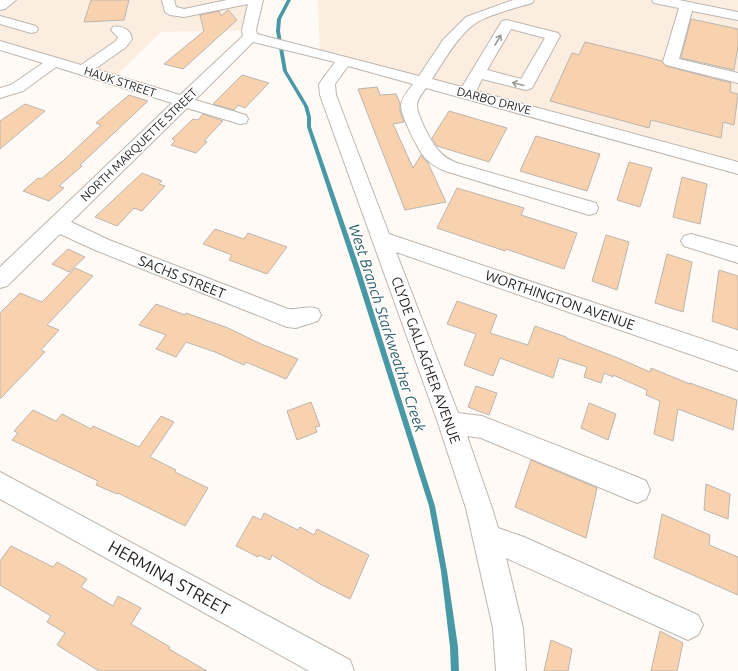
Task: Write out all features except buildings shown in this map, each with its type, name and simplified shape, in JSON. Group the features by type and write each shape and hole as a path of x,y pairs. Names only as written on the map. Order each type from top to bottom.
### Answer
{"street":[{"path":"0,6 9,0"},
{"path":"250,37 249,30 256,0"},
{"path":"527,0 471,20 448,43 424,82 410,100 409,106 413,120 431,154 440,162 451,167 589,208"},
{"path":"661,0 738,16"},
{"path":"184,5 229,2"},
{"path":"686,6 671,62 738,78"},
{"path":"0,20 15,24 30,22"},
{"path":"467,93 478,73 507,24 553,36 526,86 478,73"},
{"path":"84,70 121,44 125,39 125,36 118,30"},
{"name":"DARBO DRIVE","path":"250,37 282,44 467,93 738,168"},
{"name":"NORTH MARQUETTE STREET","path":"0,280 250,37"},
{"name":"HAUK STREET","path":"0,45 240,119"},
{"name":"CLYDE GALLAGHER AVENUE","path":"344,60 328,82 328,95 450,423 479,508 508,628 511,671"},
{"path":"0,93 17,88 55,61"},
{"name":"SACHS STREET","path":"57,224 102,245 287,318 296,319 310,315"},
{"name":"WORTHINGTON AVENUE","path":"382,239 738,361"},
{"path":"691,241 738,254"},
{"path":"450,423 482,427 637,490"},
{"name":"HERMINA STREET","path":"0,485 338,671"},
{"path":"487,538 514,548 688,624"}],"shaded area":[{"path":"0,0 256,0 249,30 161,32 113,79 0,45"},
{"path":"318,0 738,0 738,168 320,53"}],"waterway":[{"name":"West Branch Starkweather Creek","path":"289,0 279,19 278,31 285,71 306,106 309,117 309,127 358,272 432,506 444,571 454,647 455,671"}]}
